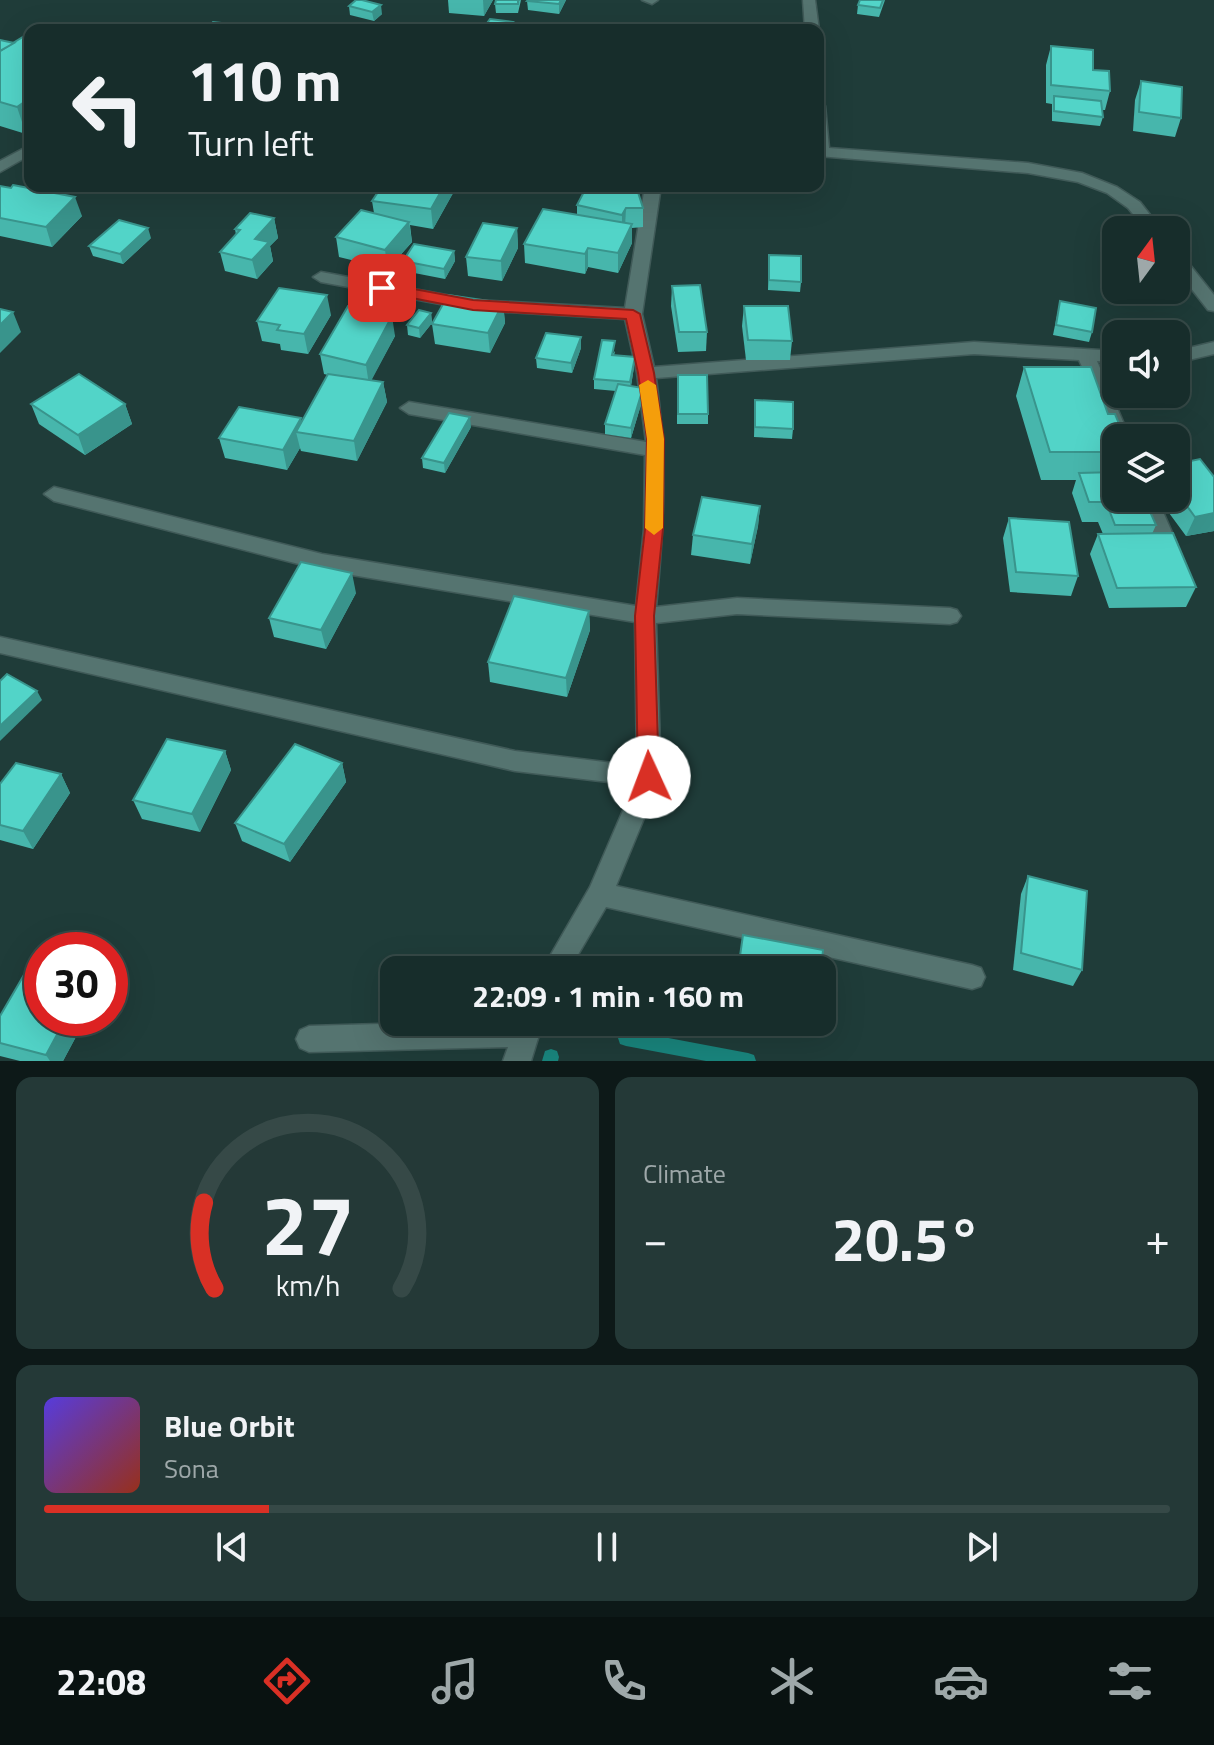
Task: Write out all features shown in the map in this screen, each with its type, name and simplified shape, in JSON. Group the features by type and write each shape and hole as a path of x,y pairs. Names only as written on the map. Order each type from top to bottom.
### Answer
{"street":[{"path":"809,0 811,24"},
{"path":"824,152 1028,168 1082,178 1112,190 1134,205 1143,216"},
{"path":"0,167 24,153"},
{"path":"563,956 600,894 649,777 645,616 654,529 655,450 646,373 633,314 652,192"},
{"path":"1190,276 1214,306"},
{"path":"321,277 473,305 633,314"},
{"path":"646,373 809,363 974,348 1102,357"},
{"path":"1190,354 1214,348"},
{"path":"1086,357 1115,424"},
{"path":"409,408 655,450"},
{"path":"54,494 322,562 645,616 737,606 950,616"},
{"path":"1153,512 1167,544"},
{"path":"0,645 515,761 649,777"},
{"path":"600,894 972,977"},
{"path":"309,1039 380,1035"},
{"path":"517,1061 525,1036"}],"building":[{"path":"356,0 381,5 372,12 349,6"},
{"path":"496,0 518,0 518,4 495,4"},
{"path":"528,0 561,0 559,4"},
{"path":"860,0 883,0 880,8 858,5"},
{"path":"490,19 513,22 512,24 486,24"},
{"path":"24,36 24,102 17,107 0,102 0,51"},
{"path":"0,40 14,43 0,51"},
{"path":"1051,46 1093,50 1093,70 1109,71 1110,91 1051,85"},
{"path":"1141,81 1182,87 1181,118 1139,112"},
{"path":"1054,96 1101,101 1103,117 1054,111"},
{"path":"13,185 24,187 24,192 49,192 75,197 46,227 0,218 0,186 11,188"},
{"path":"378,192 441,192 431,209 372,201"},
{"path":"584,192 638,192 643,208 626,208 622,215 577,205"},
{"path":"543,209 632,224 618,253 588,248 585,254 524,244"},
{"path":"361,210 409,222 385,250 336,237"},
{"path":"250,213 274,218 255,239 269,242 252,260 220,252 240,230 235,229"},
{"path":"119,220 148,228 120,254 89,246"},
{"path":"483,223 517,228 501,261 466,257"},
{"path":"414,244 454,251 444,269 403,261"},
{"path":"769,255 801,256 801,282 769,280"},
{"path":"700,285 707,332 679,332 672,286"},
{"path":"279,288 327,295 304,334 277,330 280,325 257,321"},
{"path":"448,295 503,303 488,333 432,324"},
{"path":"1060,301 1096,308 1092,332 1056,325"},
{"path":"348,306 382,311 380,315 392,316 366,365 320,354"},
{"path":"744,306 788,306 792,341 748,340"},
{"path":"0,309 13,312 0,325"},
{"path":"419,310 431,313 419,328 407,325"},
{"path":"546,333 581,337 571,363 536,358"},
{"path":"602,340 615,341 612,355 635,357 630,382 594,379"},
{"path":"1024,367 1091,367 1102,397 1102,408 1106,408 1108,414 1115,414 1119,424 1102,424 1102,452 1050,452"},
{"path":"79,374 125,404 78,435 31,404"},
{"path":"328,374 383,382 354,441 296,432"},
{"path":"678,375 707,375 708,414 678,414"},
{"path":"618,384 643,388 631,428 605,424"},
{"path":"755,400 793,402 793,429 755,427"},
{"path":"239,407 301,418 283,450 219,438"},
{"path":"449,413 470,417 444,463 422,458"},
{"path":"1200,459 1214,477 1214,513 1195,517 1190,510 1190,461"},
{"path":"1102,472 1102,502 1089,502 1079,473"},
{"path":"702,497 760,506 752,544 693,535"},
{"path":"1110,512 1150,512 1156,525 1115,525"},
{"path":"1009,518 1069,522 1078,576 1016,572"},
{"path":"1173,533 1196,587 1117,588 1098,534"},
{"path":"301,562 352,573 321,630 269,618"},
{"path":"514,596 589,611 566,678 488,662"},
{"path":"7,674 37,691 0,726 0,681"},
{"path":"167,739 225,751 192,814 133,800"},
{"path":"295,744 342,763 284,844 235,823"},
{"path":"16,763 61,774 23,831 0,825 0,784"},
{"path":"1028,876 1087,891 1082,970 1021,953"},
{"path":"743,935 823,950 822,956 740,956"},
{"path":"24,975 24,1036 56,1036 46,1055 0,1043 0,1016"}],"waterway":[{"path":"626,1038 748,1061"},
{"path":"550,1061 551,1057"}],"slow traffic":[{"path":"648,385 655,439 654,528"}],"route":[{"path":"382,288 473,305 633,314 646,373 655,439 654,529 645,616 649,777"}]}
